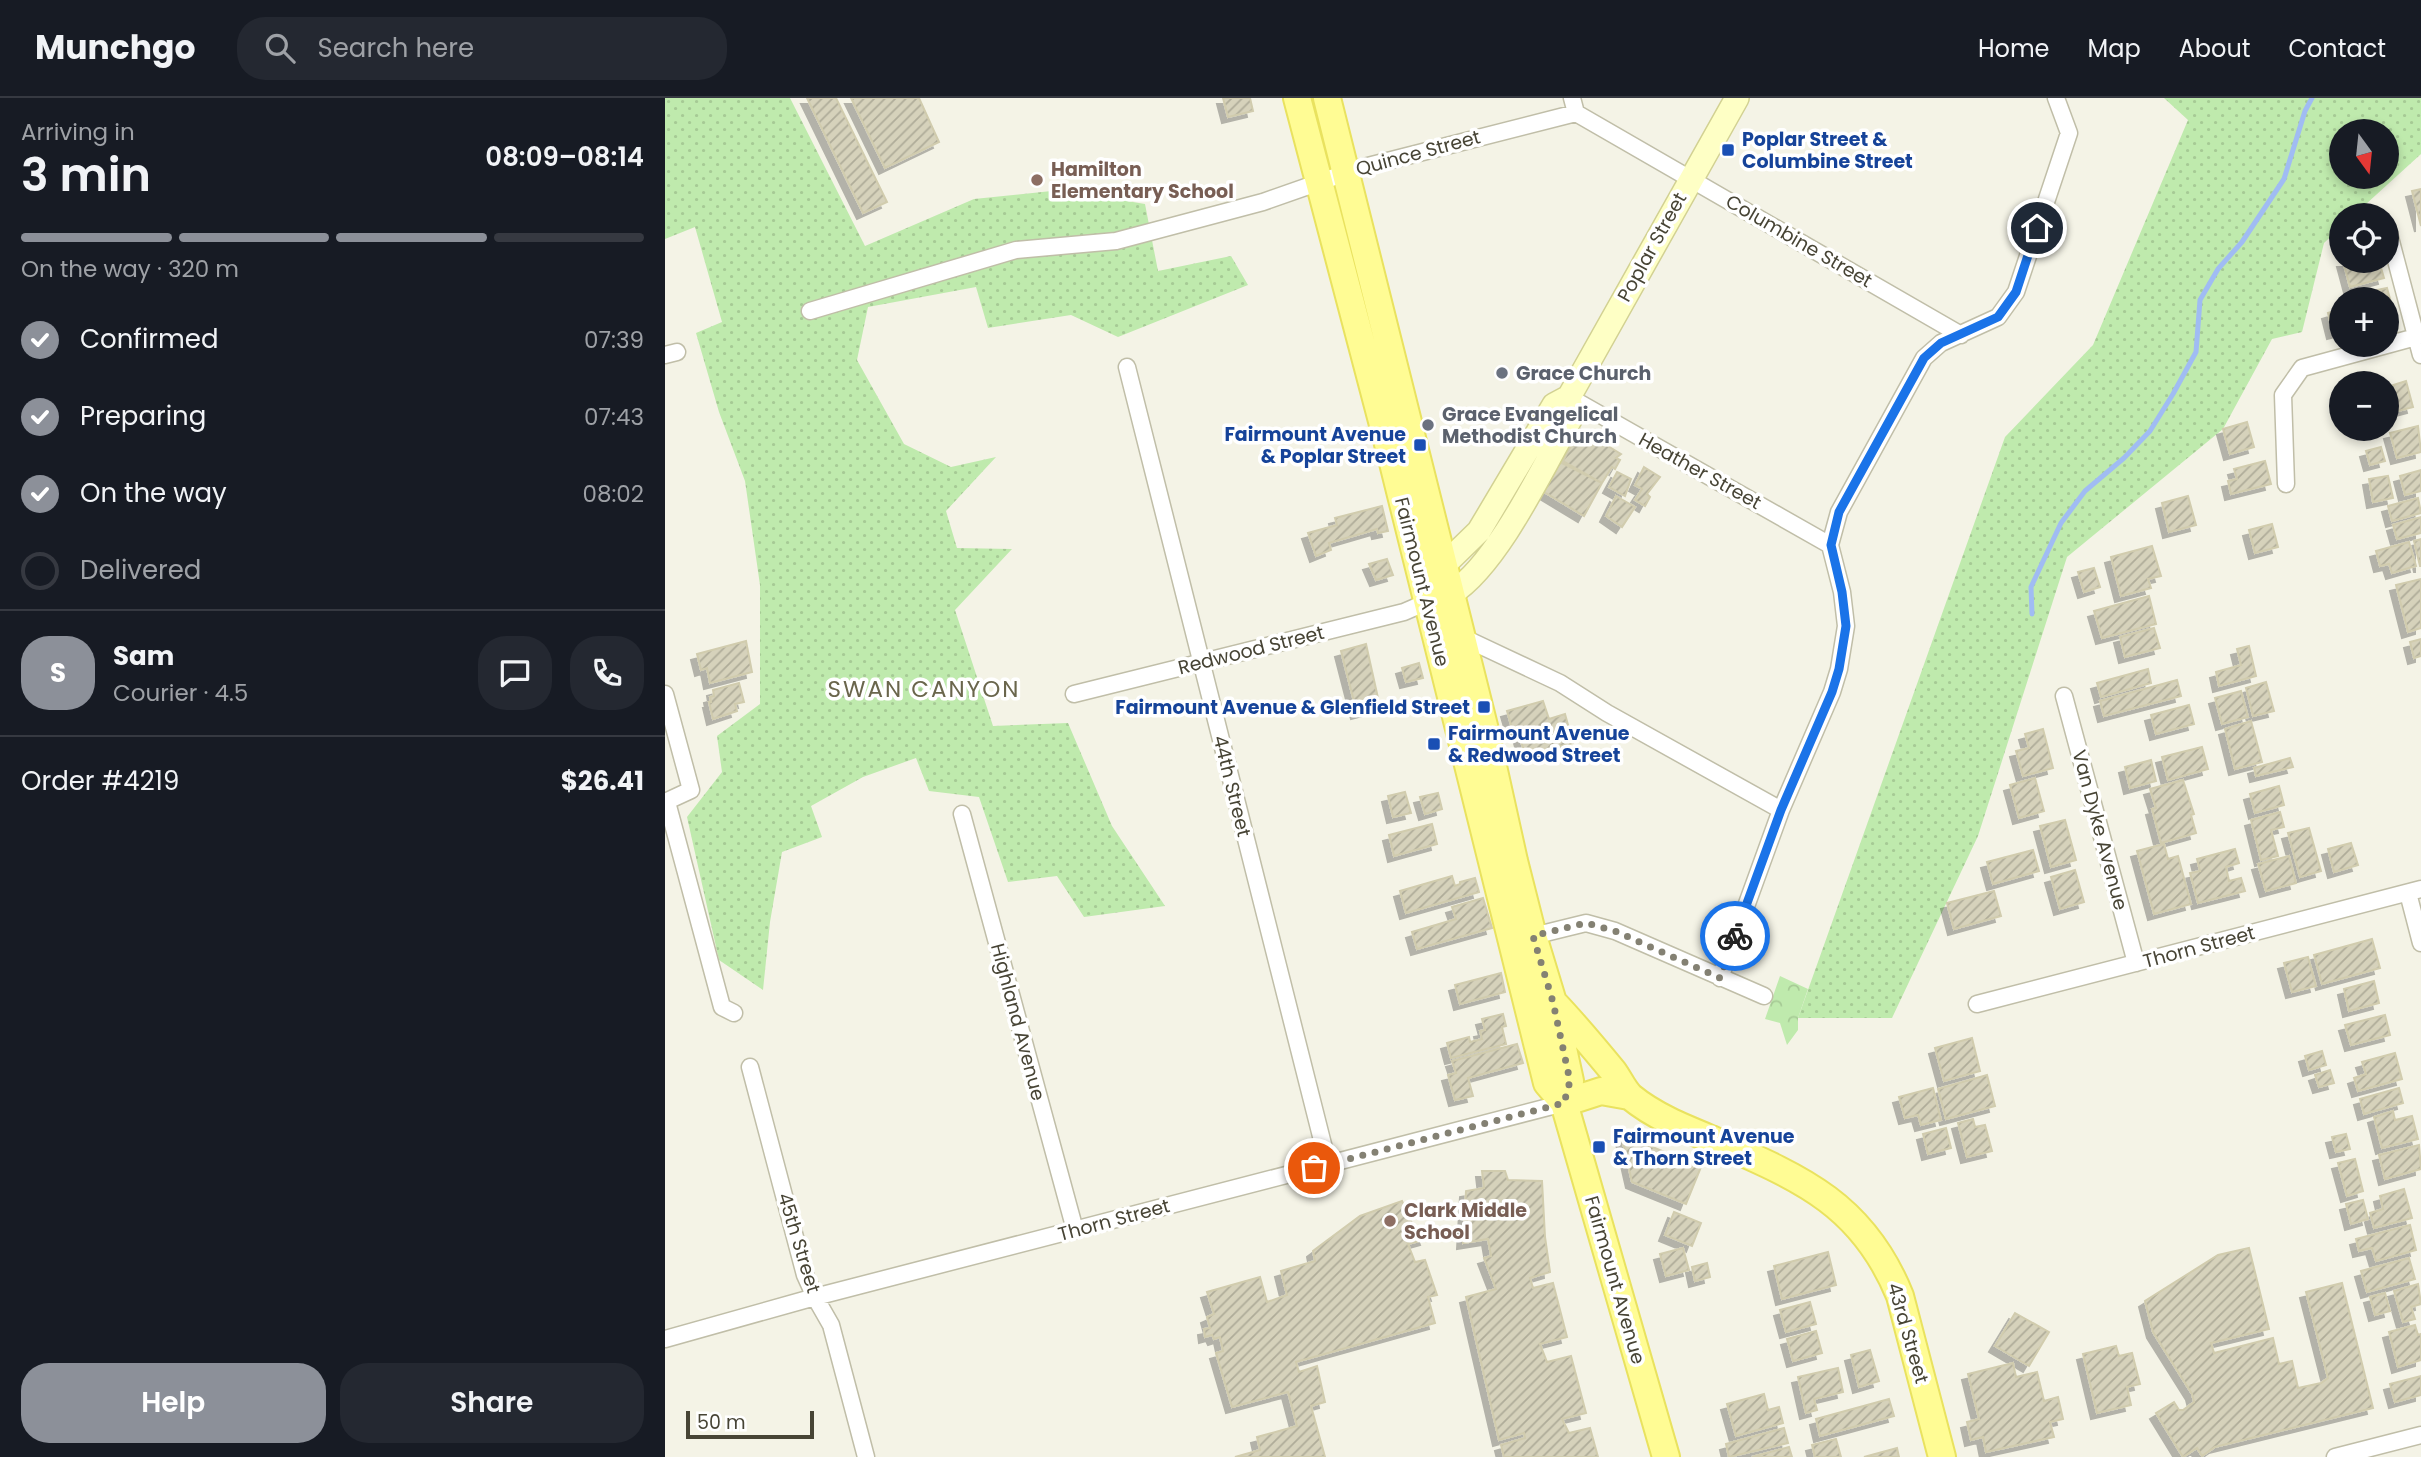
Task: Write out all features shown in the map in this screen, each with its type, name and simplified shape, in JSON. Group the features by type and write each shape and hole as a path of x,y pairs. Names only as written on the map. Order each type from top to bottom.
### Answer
{"main road":[{"name":"Fairmount Avenue","path":"1297,98 1393,463 1436,606 1547,1083 1564,1103 1666,1457"},
{"name":"Fairmount Avenue","path":"1327,98 1444,565 1436,606 1460,636 1485,730 1505,827 1553,1002 1570,1081 1564,1103"},
{"name":"43rd Street","path":"1553,1002 1590,1043 1629,1096 1676,1124 1784,1171 1819,1192 1864,1231 1891,1272 1900,1296 1942,1457"},
{"path":"1564,1103 1601,1091 1629,1096"}],"street":[{"name":"Poplar Street","path":"1444,565 1479,531 1554,405 1569,397 1737,98"},
{"path":"1720,978 1781,810 1832,692 1839,669 1846,626 1842,592 1831,545 1839,512 1924,358 1941,343 1998,317 2016,292 2069,133 2056,98"},
{"name":"Quince Street","path":"810,310 1016,250 1116,242 1263,202 1346,172 1574,105"},
{"name":"Columbine Street","path":"1574,105 1691,178 1961,335"},
{"path":"2399,272 2421,355"},
{"path":"2286,484 2283,395 2302,368 2416,337"},
{"name":"44th Street","path":"1127,367 1328,1164"},
{"name":"Poplar Street","path":"1436,606 1485,561 1502,537 1572,416 1569,397"},
{"name":"Heather Street","path":"1569,397 1831,545"},
{"name":"Redwood Street","path":"1074,694 1436,606"},
{"path":"1460,636 1560,683 1607,713 1781,810"},
{"path":"665,694 691,790 666,802 722,1007 734,1013"},
{"name":"Van Dyke Avenue","path":"2064,696 2136,963"},
{"name":"Highland Avenue","path":"962,814 1075,1230"},
{"path":"2414,891 2421,943"},
{"name":"Thorn Street","path":"1977,1004 2414,891"},
{"path":"1533,936 1586,923 1615,931 1764,996"},
{"name":"45th Street","path":"750,1067 806,1275 831,1325 866,1457"},
{"name":"Thorn Street","path":"665,1339 815,1297 1564,1103"},
{"path":"2335,1457 2421,1434"}],"green space":[{"path":"665,98 790,98 865,246 974,199 1061,190 1145,204 1158,271 1231,256 1248,285 1118,337 1071,315 988,328 976,287 868,307 857,360 904,444 951,467 996,457 946,511 957,548 1012,549 955,610 993,726 1068,723 1112,826 1165,906 1084,917 1057,876 1008,882 979,797 929,791 916,758 863,777 811,806 822,837 782,852 770,922 763,990 719,960 687,817 722,772 717,736 760,704 760,585 745,481 719,412 696,333 722,322 695,227 665,239"},
{"path":"2164,98 2421,98 2421,154 2399,174 2399,119 2329,119 2329,189 2383,189 2367,203 2329,203 2329,238 2324,243 2302,332 2272,339 2223,429 2067,557 1978,836 1892,1018 1798,1018 2005,437 2093,345 2188,120"},
{"path":"1780,976 1808,989 1798,1018 1798,1030 1787,1045 1780,1023 1765,1019"}],"building":[{"path":"807,98 836,98 887,202 863,213"},
{"path":"851,98 919,98 939,142 885,168"},
{"path":"1223,98 1250,98 1253,111 1228,117"},
{"path":"2421,189 2421,226 2412,191"},
{"path":"2346,273 2383,273 2384,278 2350,287"},
{"path":"2406,381 2413,407 2399,411 2399,383"},
{"path":"2247,422 2254,447 2230,454 2223,429"},
{"path":"2418,426 2421,452 2397,458 2392,441 2399,441 2399,431"},
{"path":"1580,429 1621,454 1616,458 1620,460 1615,469 1612,467 1602,483 1563,461"},
{"path":"2381,447 2385,461 2370,465 2366,451"},
{"path":"2265,461 2271,484 2231,494 2228,481 2237,479 2234,469"},
{"path":"1560,462 1602,483 1584,516 1544,492"},
{"path":"1644,467 1660,477 1647,494 1650,497 1645,506 1635,500 1642,489 1635,485"},
{"path":"2421,470 2421,491 2405,495 2400,476"},
{"path":"1617,472 1631,479 1625,496 1609,487"},
{"path":"2388,476 2393,498 2373,502 2369,479"},
{"path":"1616,496 1635,507 1622,527 1606,516"},
{"path":"2188,496 2196,525 2169,532 2162,503"},
{"path":"2418,498 2421,513 2392,521 2388,506"},
{"path":"1382,506 1388,531 1378,533 1377,529 1329,543 1331,550 1316,556 1308,533 1337,525 1335,518"},
{"path":"2421,517 2421,533 2397,539 2393,525"},
{"path":"2272,524 2278,547 2255,553 2249,530"},
{"path":"2421,539 2421,566 2420,566 2414,541"},
{"path":"2409,542 2416,566 2392,573 2389,564 2380,566 2376,551"},
{"path":"2152,546 2161,576 2148,579 2151,588 2121,596 2111,557"},
{"path":"1387,559 1393,575 1376,580 1369,564"},
{"path":"2094,568 2100,587 2084,592 2078,572"},
{"path":"2421,579 2421,628 2408,632 2396,585"},
{"path":"2149,596 2156,624 2102,638 2094,611"},
{"path":"2154,628 2160,648 2125,657 2120,637"},
{"path":"2421,639 2421,656 2414,658 2410,642"},
{"path":"746,641 752,672 710,683 707,668 701,670 697,654"},
{"path":"1366,644 1380,707 1357,713 1341,651"},
{"path":"2249,646 2256,676 2219,686 2216,672 2241,665 2237,649"},
{"path":"1419,663 1423,678 1406,682 1402,668"},
{"path":"2148,669 2151,683 2101,697 2097,683"},
{"path":"2177,680 2181,696 2104,716 2100,701"},
{"path":"2266,682 2274,711 2253,716 2246,688"},
{"path":"739,683 744,702 735,704 737,711 713,719 709,702 710,697 714,696 713,690"},
{"path":"2241,691 2248,717 2222,724 2215,698"},
{"path":"1543,701 1549,719 1565,714 1573,743 1525,755 1517,727 1512,728 1507,711"},
{"path":"2189,705 2194,724 2156,734 2151,715"},
{"path":"2251,721 2262,762 2235,769 2225,729"},
{"path":"2043,729 2053,768 2023,776 2016,751 2029,748 2025,734"},
{"path":"2202,747 2208,769 2168,780 2162,757"},
{"path":"2290,758 2293,767 2256,776 2254,768"},
{"path":"2151,760 2156,781 2130,788 2125,767"},
{"path":"2035,778 2044,811 2019,818 2010,785"},
{"path":"2183,780 2194,814 2191,815 2196,833 2161,843 2150,789"},
{"path":"2279,786 2284,805 2255,813 2250,794"},
{"path":"1405,792 1411,813 1393,817 1388,796"},
{"path":"1438,793 1442,809 1425,814 1420,797"},
{"path":"2280,812 2284,827 2271,830 2278,856 2261,860 2251,820"},
{"path":"2065,820 2076,860 2051,867 2040,826"},
{"path":"1432,824 1437,844 1394,856 1389,835"},
{"path":"2309,828 2321,871 2300,877 2288,833"},
{"path":"2351,843 2358,865 2334,872 2328,849"},
{"path":"2164,844 2168,859 2178,856 2191,904 2154,914 2137,851"},
{"path":"2235,849 2239,863 2226,867 2229,881 2241,878 2245,891 2198,903 2190,873 2200,871 2197,859"},
{"path":"2033,850 2039,871 1993,884 1987,862"},
{"path":"2289,856 2296,883 2266,891 2258,864"},
{"path":"2075,870 2084,902 2060,909 2051,877"},
{"path":"1452,876 1455,886 1475,878 1479,892 1406,913 1400,891"},
{"path":"1994,891 2001,916 1954,929 1947,903"},
{"path":"1483,898 1492,928 1417,949 1412,932 1456,919 1452,907"},
{"path":"2372,939 2380,968 2322,984 2314,955"},
{"path":"2308,957 2316,986 2292,992 2284,963"},
{"path":"1501,973 1505,992 1460,1004 1455,985"},
{"path":"2374,981 2379,1003 2349,1011 2344,989"},
{"path":"1503,1014 1506,1026 1502,1027 1506,1044 1451,1058 1447,1043 1469,1037 1470,1042 1482,1039 1480,1031 1485,1030 1482,1019"},
{"path":"2385,1015 2390,1035 2351,1045 2345,1025"},
{"path":"1972,1038 1980,1071 1944,1081 1935,1048"},
{"path":"1517,1044 1523,1063 1468,1078 1473,1096 1455,1100 1448,1075 1456,1073 1452,1061"},
{"path":"2322,1051 2326,1065 2309,1070 2305,1056"},
{"path":"2395,1053 2402,1079 2358,1091 2354,1078 2366,1074 2362,1062"},
{"path":"2330,1070 2334,1083 2319,1087 2315,1075"},
{"path":"1987,1075 1995,1106 1946,1119 1938,1089"},
{"path":"1933,1088 1941,1120 1921,1125 1918,1115 1905,1118 1899,1097"},
{"path":"2399,1088 2403,1103 2364,1114 2360,1099"},
{"path":"2393,1111 2395,1120 2412,1116 2418,1139 2382,1148 2374,1117"},
{"path":"1973,1119 1975,1127 1985,1125 1992,1151 1967,1157 1958,1123"},
{"path":"1946,1128 1951,1148 1928,1154 1923,1134"},
{"path":"1621,1134 1701,1167 1686,1204 1632,1182"},
{"path":"2346,1134 2350,1149 2336,1152 2332,1137"},
{"path":"2419,1145 2421,1169 2385,1179 2379,1155"},
{"path":"2355,1159 2363,1191 2347,1196 2338,1163"},
{"path":"1482,1171 1505,1171 1508,1180 1542,1181 1550,1272 1530,1278 1533,1288 1553,1283 1567,1337 1540,1344 1547,1362 1571,1356 1586,1413 1562,1419 1569,1433 1590,1428 1598,1457 1504,1457 1501,1445 1525,1438 1524,1433 1499,1440 1466,1297 1496,1289 1484,1258 1491,1256 1488,1239 1463,1243 1466,1191 1484,1188"},
{"path":"2404,1189 2412,1218 2374,1228 2370,1213 2383,1209 2380,1196"},
{"path":"2363,1200 2368,1219 2351,1224 2346,1204"},
{"path":"1402,1201 1414,1228 1421,1226 1426,1239 1408,1244 1415,1262 1425,1260 1437,1295 1428,1297 1435,1323 1296,1362 1299,1372 1317,1366 1325,1402 1311,1406 1325,1457 1235,1457 1260,1450 1257,1437 1297,1426 1288,1392 1232,1407 1216,1353 1223,1351 1220,1337 1205,1337 1204,1329 1210,1328 1207,1317 1214,1314 1207,1292 1260,1277 1267,1302 1287,1295 1281,1271 1315,1261 1313,1251 1360,1216"},
{"path":"1674,1212 1701,1223 1692,1246 1665,1235"},
{"path":"2410,1225 2416,1250 2376,1261 2372,1248 2359,1251 2356,1239"},
{"path":"1683,1248 1689,1270 1666,1276 1660,1254"},
{"path":"2249,1248 2269,1329 2211,1343 2214,1353 2273,1338 2279,1364 2292,1361 2298,1388 2321,1383 2328,1378 2306,1292 2342,1283 2373,1408 2215,1447 2202,1456 2197,1448 2183,1457 2156,1413 2174,1402 2179,1410 2183,1410 2194,1402 2192,1394 2153,1332 2145,1301 2218,1255"},
{"path":"1828,1252 1836,1285 1782,1299 1774,1266"},
{"path":"2409,1258 2415,1279 2367,1292 2361,1271"},
{"path":"1707,1263 1710,1277 1695,1281 1692,1267"},
{"path":"2418,1284 2421,1304 2411,1307 2415,1319 2403,1322 2394,1291"},
{"path":"2385,1293 2390,1311 2375,1315 2370,1297"},
{"path":"1810,1302 1816,1324 1786,1332 1780,1310"},
{"path":"2015,1313 2049,1332 2029,1366 1995,1346"},
{"path":"2415,1325 2418,1335 2421,1334 2421,1360 2398,1367 2389,1332"},
{"path":"1816,1331 1822,1353 1793,1361 1787,1339"},
{"path":"2116,1346 2119,1356 2132,1353 2140,1384 2127,1387 2131,1405 2097,1413 2083,1354"},
{"path":"1870,1350 1879,1381 1859,1387 1851,1355"},
{"path":"2013,1363 2016,1377 2037,1372 2044,1401 2058,1397 2063,1419 2050,1422 2054,1437 1986,1452 1983,1437 1971,1440 1967,1422 1979,1419 1968,1374"},
{"path":"1838,1368 1843,1392 1814,1399 1817,1410 1806,1413 1798,1377"},
{"path":"2421,1376 2421,1395 2395,1402 2390,1384"},
{"path":"1764,1394 1768,1410 1779,1407 1783,1423 1736,1436 1727,1404"},
{"path":"1889,1399 1894,1416 1820,1436 1816,1419"},
{"path":"1784,1428 1788,1443 1729,1457 1726,1444"},
{"path":"1836,1439 1841,1457 1815,1457 1812,1445"},
{"path":"1789,1447 1792,1457 1752,1457"},
{"path":"1897,1448 1899,1457 1864,1457"}],"waterway":[{"path":"2032,614 2031,587 2061,523 2085,491 2124,458 2150,431 2196,352 2200,300 2218,269 2242,242 2284,179 2305,111 2312,98"}],"way so far":[{"path":"1314,1168 1564,1103 1570,1081 1553,1002 1533,936 1586,923 1615,931 1720,978 1735,936"}],"place":[{"name":"Poplar Street & Columbine Street","path":"1728,150"},
{"name":"Hamilton Elementary School","path":"1037,180"},
{"name":"Grace Church","path":"1502,373"},
{"name":"Grace Evangelical Methodist Church","path":"1428,425"},
{"name":"Fairmount Avenue & Poplar Street","path":"1420,445"},
{"name":"Fairmount Avenue & Glenfield Street","path":"1484,707"},
{"name":"Fairmount Avenue & Redwood Street","path":"1434,744"},
{"name":"Fairmount Avenue & Thorn Street","path":"1599,1147"},
{"name":"Clark Middle School","path":"1390,1221"}],"district":[{"name":"SWAN CANYON","path":"924,689"}],"route":[{"path":"1735,936 1781,810 1832,692 1839,669 1846,626 1842,592 1831,545 1839,512 1924,358 1941,343 1998,317 2016,292 2037,228"}]}
